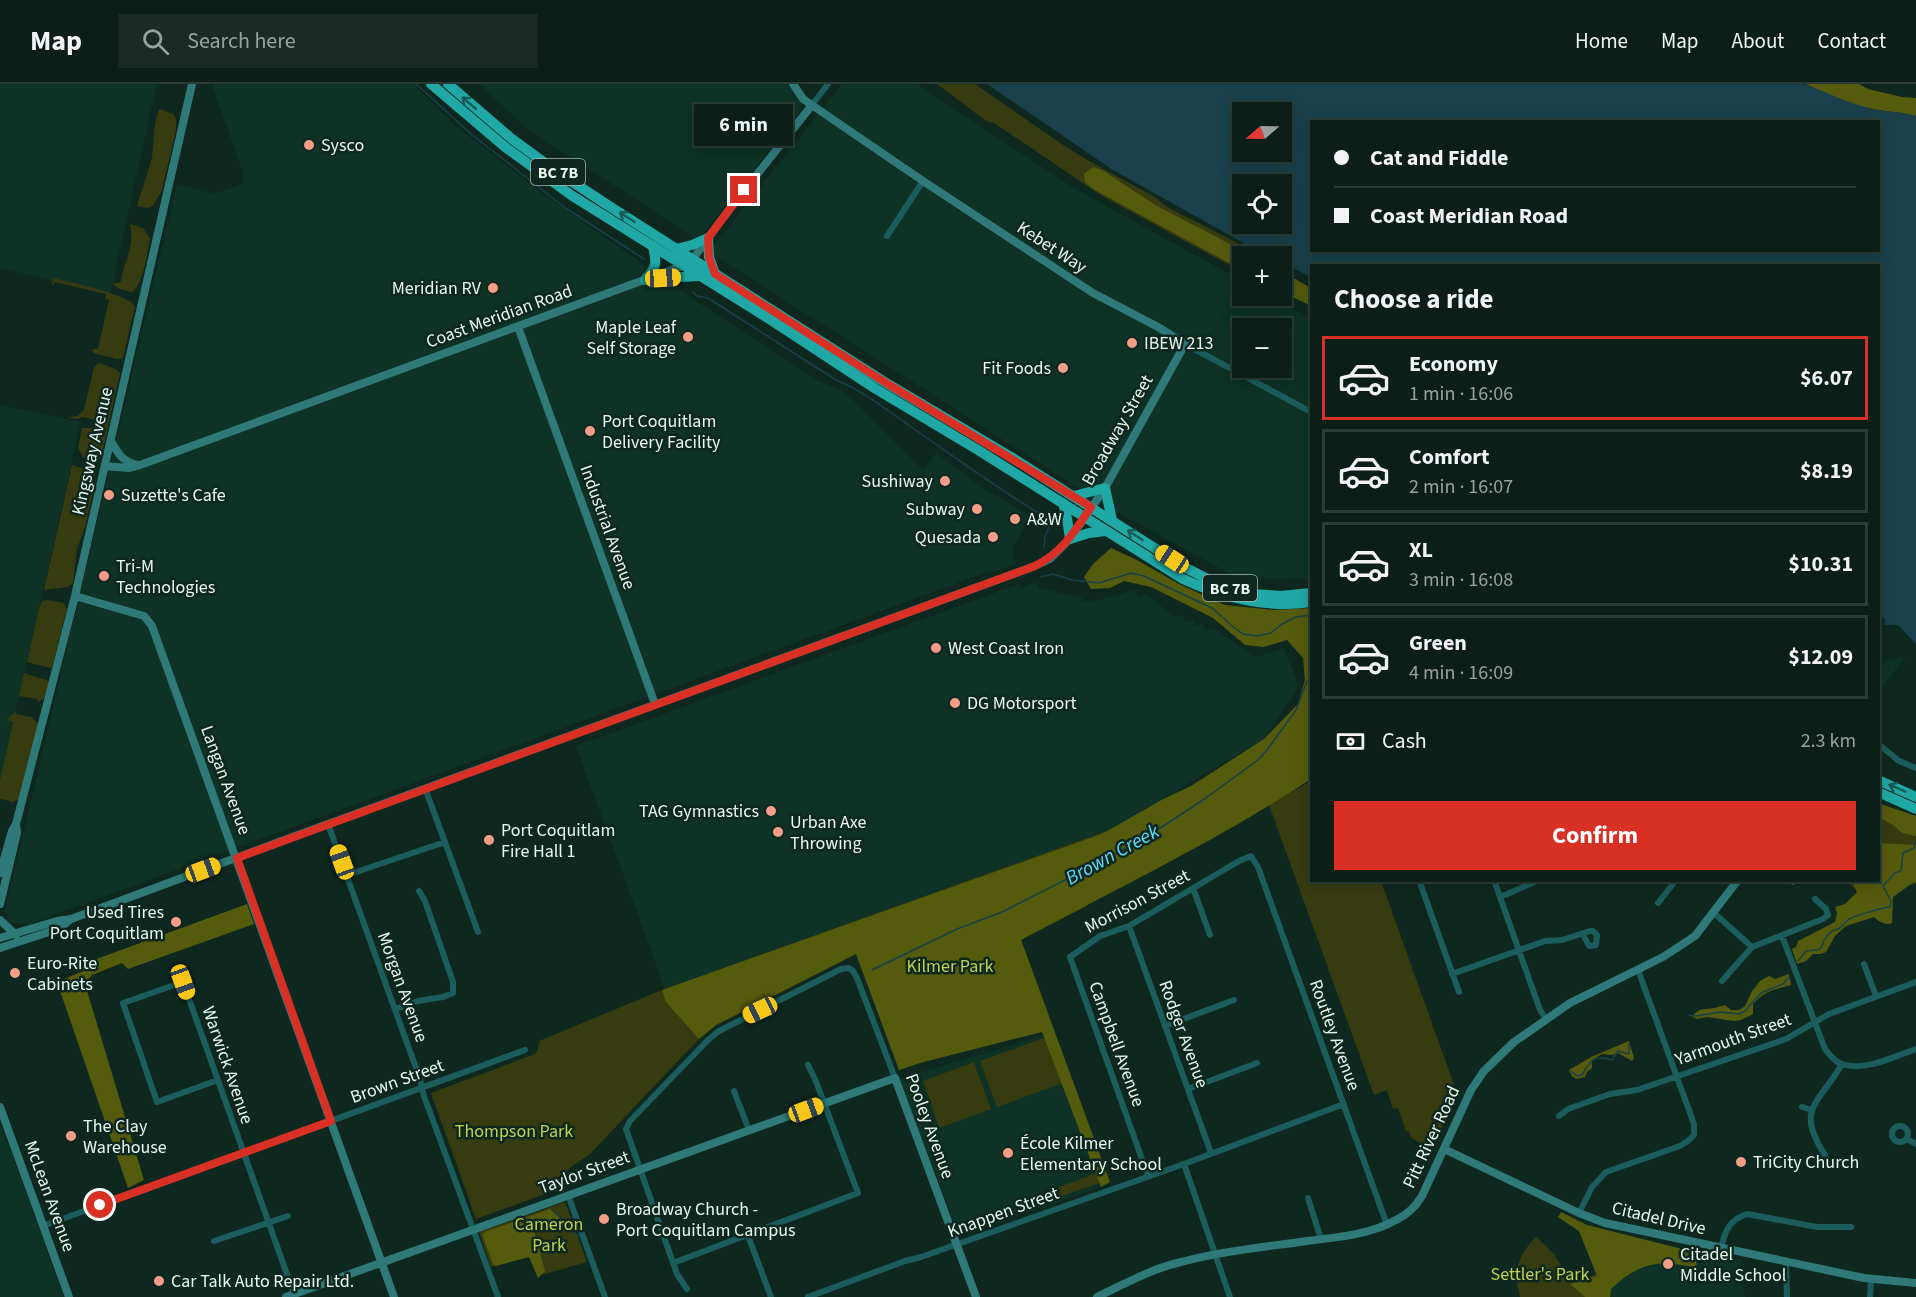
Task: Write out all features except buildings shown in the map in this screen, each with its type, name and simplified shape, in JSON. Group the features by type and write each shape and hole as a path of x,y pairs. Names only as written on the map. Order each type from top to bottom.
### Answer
{"highway":[{"name":"BC 7B","path":"431,84 505,147 546,177 876,389 1183,579 1212,592 1250,602 1294,604 1310,602"},
{"name":"BC 7B","path":"448,84 512,139 556,171 883,381 1074,496 1186,568 1234,590 1265,595 1294,596 1310,593"},
{"path":"676,249 692,246 708,238 709,257 715,274"},
{"path":"645,280 654,269 656,262 652,246"},
{"path":"645,280 699,276"},
{"path":"1074,496 1105,488 1112,520"},
{"path":"1063,503 1070,539 1106,531"},
{"path":"1880,781 1916,797"},
{"path":"1880,793 1916,808"}],"street":[{"name":"Kingsway Avenue","path":"0,873 16,824 75,596 192,84"},
{"name":"Kebet Way","path":"793,84 803,99 922,181 1093,293 1310,411"},
{"name":"Coast Meridian Road","path":"105,466 128,468 140,465 682,266 692,260 828,84"},
{"path":"887,236 922,181"},
{"name":"Industrial Avenue","path":"518,327 655,704"},
{"name":"Broadway Street","path":"0,938 71,919 1050,559 1070,539 1105,488 1185,344"},
{"path":"111,441 125,460 140,465"},
{"name":"Langan Avenue","path":"75,596 144,616 152,626 394,1297"},
{"path":"1880,746 1899,761 1916,768"},
{"path":"425,788 478,932"},
{"name":"Kingsway Avenue","path":"0,904 17,833 16,824"},
{"name":"Morgan Avenue","path":"328,824 498,1297"},
{"path":"347,875 445,842"},
{"name":"Morrison Street","path":"1070,957 1100,936 1129,926 1251,856"},
{"name":"Routley Avenue","path":"1251,856 1258,867 1387,1225"},
{"path":"1420,882 1459,992"},
{"path":"1495,882 1539,1008 1547,1020"},
{"path":"1500,897 1534,882"},
{"path":"1658,903 1673,884 1672,882"},
{"name":"Pitt River Road","path":"1097,1297 1160,1268 1216,1254 1362,1233 1387,1225 1406,1214 1419,1201 1480,1074 1514,1042 1579,998 1638,970 1677,949 1695,936 1737,882"},
{"path":"1193,888 1210,935"},
{"path":"395,1009 453,993 453,982 419,891"},
{"path":"1722,981 1752,946 1823,919 1827,915 1826,909 1815,899"},
{"path":"1714,913 1752,946"},
{"name":"Broadway Street","path":"2,950 58,929 71,919"},
{"path":"0,920 16,934"},
{"name":"Rodger Avenue","path":"1129,926 1211,1153"},
{"path":"1452,974 1545,941 1560,940 1582,934"},
{"path":"1782,936 1825,1049 1834,1060 1859,1067 1916,1049"},
{"name":"Campbell Avenue","path":"1070,957 1148,1176"},
{"path":"1864,964 1876,996"},
{"name":"Pooley Avenue","path":"639,1169 626,1129 630,1121 708,1040 719,1031 836,972 850,968 857,978 976,1297"},
{"path":"1579,1213 1592,1187 1606,1172 1680,1146 1694,1135 1694,1124 1638,970"},
{"name":"Warwick Avenue","path":"218,1080 157,1102 123,1003 183,982 218,1080 268,1222 290,1295"},
{"name":"Yarmouth Street","path":"1559,1116 1568,1110 1610,1094 1637,1090 1786,1039 1828,1014 1916,982"},
{"path":"1165,1026 1234,1000"},
{"name":"Brown Street","path":"43,1226 525,1050"},
{"path":"1188,1089 1257,1063"},
{"path":"1825,1155 1815,1140 1810,1114 1815,1102 1833,1081 1842,1064"},
{"path":"673,1263 747,1233 858,1193 808,1065"},
{"name":"Taylor Street","path":"290,1295 895,1078"},
{"path":"734,1091 749,1130"},
{"name":"Knappen Street","path":"808,1297 1184,1164 1344,1104"},
{"name":"McLean Avenue","path":"0,1107 69,1297"},
{"path":"1802,1107 1812,1110"},
{"path":"1907,1139 1916,1144"},
{"name":"Citadel Drive","path":"1443,1149 1579,1213 1616,1226 1871,1280 1916,1283"},
{"path":"1184,1164 1230,1297"},
{"path":"639,1169 673,1263 687,1289"},
{"path":"568,1196 605,1297"},
{"path":"1308,1198 1321,1239"},
{"path":"1721,1248 1728,1226 1747,1214 1817,1227 1851,1227"},
{"path":"214,1241 288,1216"},
{"path":"747,1233 771,1297"},
{"path":"1786,1262 1787,1297"},
{"path":"1870,1297 1871,1280"}],"shaded area":[{"path":"0,84 157,84 110,295 0,268"},
{"path":"213,84 413,84 456,126 542,193 681,291 816,380 846,393 923,470 936,453 982,487 1031,517 1013,546 1016,564 988,574 987,572 30,924 10,923 5,910 177,184 215,194 241,184 244,175"},
{"path":"479,84 787,84 803,108 698,240 529,130"},
{"path":"842,84 917,84 1074,188 1232,275 1232,306 1287,306 1310,318 1310,578 1240,579 1113,510 709,252"},
{"path":"0,405 81,422 0,780"},
{"path":"1036,582 1039,588 1082,598 1083,602 1091,600 1093,602 1135,590 1138,597 1147,594 1174,617 1182,615 1185,622 1193,619 1195,626 1203,623 1206,631 1213,628 1256,657 1284,648 1299,686 1264,739 1102,834 665,989 576,746 1019,584 1021,588"},
{"path":"1906,656 1880,690 1880,662"},
{"name":"École Kilmer Elementary School","path":"1044,1035 1101,1187 959,1236 899,1079"},
{"path":"0,1120 6,1140 64,1297 0,1297"},
{"name":"Citadel Middle School","path":"1582,1227 1741,1260 1741,1268 1737,1273 1746,1297 1607,1297"}],"green space":[{"path":"937,84 975,84 1091,162 1153,196 1167,207 1243,246 1232,246 1232,267 1102,196 994,123 985,120"},
{"path":"1805,84 1859,84 1868,89 1916,98 1916,116 1855,105"},
{"path":"159,109 173,114 176,119 176,130 162,190 153,206 147,208 137,206 152,158 155,123"},
{"path":"1093,167 1102,170 1157,206 1234,246 1232,265 1093,189 1085,182 1084,174"},
{"path":"130,224 143,228 150,238 142,275 132,292 112,284 121,282 130,247"},
{"path":"1292,277 1310,287 1310,306 1292,296"},
{"path":"53,278 121,297 135,306 123,358 117,359 93,353 93,349 98,349 109,300 105,299 106,294 55,282 52,287"},
{"path":"99,363 116,369 120,373 101,458 96,460 84,458 78,449 82,428 100,428 102,422 83,417 67,418 77,416 84,410 94,367"},
{"path":"72,465 95,474 85,527 77,549 73,583 68,587 44,590"},
{"name":"Kilmer Park","path":"1111,548 1225,605 1274,610 1310,608 1310,780 1241,823 1021,940 1110,1182 1101,1187 1042,1032 899,1070 856,954 716,1025 699,1039 666,1002 662,990 1102,834 1163,799 1191,786 1264,739 1298,704 1305,680 1303,658 1287,640 1264,647 1245,645 1213,618 1151,587 1124,581 1110,588 1091,589 1084,577 1093,564"},
{"path":"42,601 64,603 67,609 50,668 27,662 39,608"},
{"path":"24,673 49,681 46,694 41,701 37,702 37,699 19,696"},
{"path":"16,712 31,716 39,725 19,799 11,803 11,801 0,799 0,780 13,722 7,720"},
{"path":"1310,782 1310,882 1381,882 1458,1096 1433,1145 1429,1144 1426,1147 1406,1131 1398,1108 1393,1109 1387,1090 1374,1095 1269,805"},
{"path":"1880,804 1916,816 1916,836 1902,833 1880,818"},
{"path":"1880,812 1916,826 1916,883 1866,899 1847,882 1880,882"},
{"path":"1109,830 1087,906 1021,940 1047,1010 856,954 716,1025 699,1039 590,1154 568,1169 562,1188 476,1219 431,1093 535,1054 539,1041 662,990"},
{"path":"1880,843 1916,845 1916,882 1893,897 1892,923 1885,923 1874,917 1846,926 1835,936 1826,952 1813,954 1806,961 1797,964 1792,949 1796,947 1798,941 1835,922 1837,913 1835,907 1845,904 1857,892 1852,882 1880,882"},
{"path":"247,904 254,924 128,969 122,963 92,975 85,984 144,1180 128,1188 57,982 93,967 91,961"},
{"path":"1789,974 1791,985 1761,996 1753,1004 1753,1014 1741,1020 1692,1017 1699,1010 1725,1005 1731,1010 1739,1010 1745,1006 1760,981 1769,976 1775,979"},
{"path":"1049,1036 1066,1082 997,1107 980,1061"},
{"path":"1629,1041 1634,1058 1632,1061 1618,1053 1602,1054 1592,1060 1592,1068 1585,1077 1576,1079 1572,1076 1569,1070 1591,1057"},
{"path":"974,1062 991,1109 939,1128 923,1081"},
{"path":"1099,1172 1102,1182 1054,1199 1051,1190"},
{"name":"Cameron Park","path":"565,1202 587,1262 541,1275 532,1253 491,1267 479,1232"},
{"path":"550,1209 563,1221 553,1220 533,1228 545,1271 538,1278 529,1257 496,1266 493,1264 482,1234"},
{"path":"1561,1212 1587,1225 1682,1249 1689,1254 1688,1258 1696,1260 1697,1268 1672,1264 1651,1265 1621,1280 1611,1289 1610,1297 1585,1297 1570,1284 1597,1276 1579,1231 1558,1217"},
{"name":"Settler's Park","path":"1536,1237 1555,1256 1567,1281 1577,1281 1599,1273 1607,1297 1520,1297 1516,1279 1517,1266 1525,1250"}],"water":[{"path":"987,84 1804,84 1868,108 1916,116 1916,644 1898,625 1885,625 1884,618 1880,617 1880,264 1310,264 1310,276 1292,268 1292,246 1249,246 1113,170"}],"waterway":[{"path":"416,84 470,133 564,207 644,259"},
{"path":"693,292 697,296 708,298 836,380 865,395 1047,519 1048,530 1044,548"},
{"path":"1041,577 1053,574 1072,580 1099,583 1131,573 1144,576 1212,608 1243,634 1257,636 1271,633 1296,617 1310,615"},
{"name":"Brown Creek","path":"872,970 957,929 1002,912 1071,877 1145,838 1203,800 1258,760 1267,750 1296,710 1307,681"},
{"path":"1798,961 1806,951 1821,948 1826,937 1849,919 1890,907 1891,901 1883,886 1895,873 1901,871 1903,853 1914,848 1916,841"},
{"path":"1689,1015 1720,1012 1739,1014 1745,1011 1761,993 1783,984 1789,977"},
{"path":"1571,1071 1577,1076 1582,1075 1592,1060 1600,1058 1612,1060 1618,1051 1629,1054 1629,1043"},
{"path":"553,1210 579,1237"}],"place":[{"name":"Sysco","path":"309,145"},
{"name":"Meridian RV","path":"493,288"},
{"name":"Maple Leaf Self Storage","path":"688,337"},
{"name":"IBEW 213","path":"1132,343"},
{"name":"Fit Foods","path":"1063,368"},
{"name":"Port Coquitlam Delivery Facility","path":"590,431"},
{"name":"Sushiway","path":"945,481"},
{"name":"Suzette's Cafe","path":"109,495"},
{"name":"Subway","path":"977,509"},
{"name":"A&W","path":"1015,519"},
{"name":"Quesada","path":"993,537"},
{"name":"Tri-M Technologies","path":"104,576"},
{"name":"West Coast Iron","path":"936,648"},
{"name":"DG Motorsport","path":"955,703"},
{"name":"TAG Gymnastics","path":"771,811"},
{"name":"Urban Axe Throwing","path":"778,832"},
{"name":"Port Coquitlam Fire Hall 1","path":"489,840"},
{"name":"Used Tires Port Coquitlam","path":"176,922"},
{"name":"Euro-Rite Cabinets","path":"15,973"},
{"name":"The Clay Warehouse","path":"71,1136"},
{"name":"École Kilmer Elementary School","path":"1008,1153"},
{"name":"TriCity Church","path":"1741,1162"},
{"name":"Broadway Church - Port Coquitlam Campus","path":"604,1219"},
{"name":"Citadel Middle School","path":"1668,1264"},
{"name":"Car Talk Auto Repair Ltd.","path":"159,1281"}],"route":[{"path":"100,1205 331,1121 237,858 1035,566 1050,559 1058,552 1070,539 1091,507 883,381 715,274 709,257 708,238 744,190"}],"park label":[{"name":"Thompson Park","path":"514,1131"}]}
